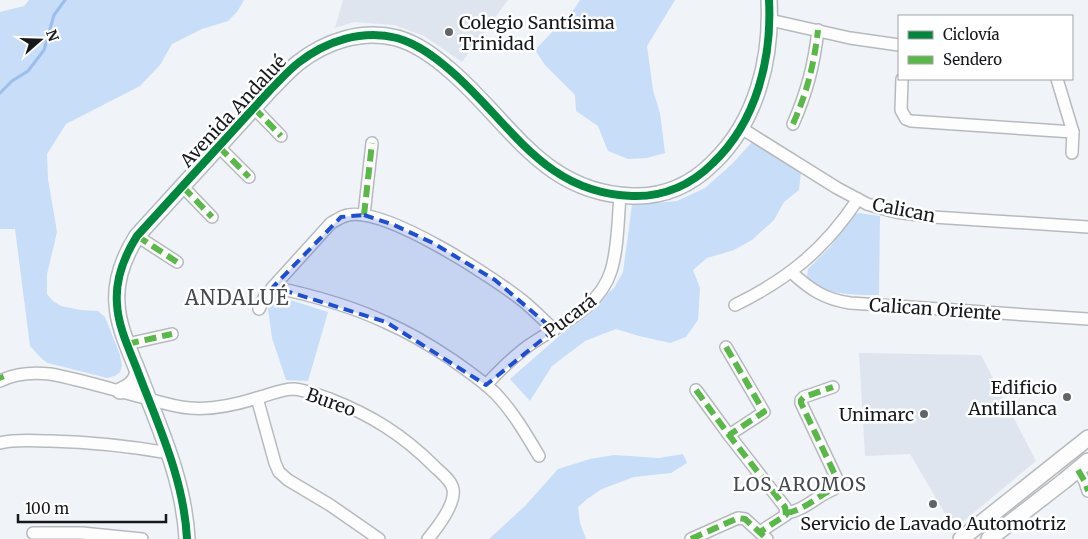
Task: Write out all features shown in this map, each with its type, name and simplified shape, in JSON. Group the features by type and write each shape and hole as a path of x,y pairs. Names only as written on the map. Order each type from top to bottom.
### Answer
{"street":[{"name":"Avenida Andalué","path":"188,539 182,497 169,453 118,316 117,289 123,265 137,236 290,70 320,49 356,36 377,35 396,38 414,44 447,67 476,94 524,146 544,164 569,180 585,187 620,196 650,195 683,186 700,175 717,160 734,140 754,101 764,72 769,40 769,0"},
{"path":"770,20 864,41 898,45"},
{"path":"793,124 810,79 818,30"},
{"path":"902,80 901,110 906,119 912,121 1073,132"},
{"path":"1057,80 1073,132 1072,153"},
{"path":"254,108 281,136"},
{"name":"Calican","path":"741,128 821,179 858,199 880,208 914,215 1088,227"},
{"path":"364,215 372,143"},
{"path":"219,147 249,177"},
{"path":"183,186 212,217"},
{"name":"Pucará","path":"486,385 515,356 579,313 601,292 613,264 620,196"},
{"path":"734,305 765,289 811,256 835,231 858,199"},
{"path":"259,309 272,287 332,223 341,217 349,215 364,215 394,225 433,242 495,280 524,302 554,330"},
{"path":"137,236 176,262"},
{"name":"Calican Oriente","path":"791,272 816,293 838,301 1088,319"},
{"path":"272,287 313,296 344,306 386,322 430,347 486,385 511,412 539,456"},
{"path":"127,344 172,334"},
{"path":"726,347 764,412 729,435"},
{"name":"Bureo","path":"1,379 23,374 41,373 67,377 179,406 201,408 223,407 286,390 303,390 344,404 369,416 396,433 418,450 449,481 454,494 444,516 428,539"},
{"path":"120,392 132,385 138,373"},
{"path":"786,513 799,509 838,484 837,478 801,402 804,397 833,387"},
{"path":"691,539 738,518 745,519 763,536 786,513 785,506 696,390"},
{"path":"257,398 279,472 288,480 324,500 379,539"},
{"path":"963,538 1088,438"},
{"path":"0,443 22,440 94,443 169,453"},
{"path":"1083,465 1088,491"},
{"path":"989,539 1083,465"},
{"path":"32,533 82,533 142,539"}],"highlighted area":[{"path":"364,215 394,225 433,243 495,280 554,330 486,385 386,322 273,287 341,217"}],"shaded area":[{"path":"29,0 244,0 237,12 228,21 202,29 172,44 160,65 140,86 66,124 47,154 48,179 57,232 47,274 47,294 61,306 98,311 105,317 120,355 122,366 120,372 115,376 107,378 48,363 30,346 15,229 0,229 0,12 24,6"},
{"name":"Colegio Santísima Trinidad","path":"343,0 508,0 462,62 424,36 394,25 354,22 335,28"},
{"path":"580,0 675,0 647,46 653,90 660,113 665,153 647,158 628,159 608,151 598,126 576,111 575,95 545,65 535,50 575,8"},
{"path":"753,141 801,172 799,190 784,202 774,220 752,240 734,250 707,258 693,270 700,288 698,320 686,337 670,343 616,329 585,341 552,366 530,401 510,379 614,288 623,272 632,205 677,201 705,188 733,163"},
{"path":"859,213 880,216 879,295 833,292 816,284 807,276 808,269 831,246 853,215"},
{"path":"277,296 328,312 308,381 286,380 272,338 268,308"},
{"path":"859,353 981,355 1036,461 954,529 910,454 865,456"},
{"path":"683,454 687,463 671,473 634,477 602,489 587,499 578,507 580,523 586,539 489,539 525,506 558,469 590,459 614,455 659,458"}],"waterway":[{"path":"0,93 12,81 28,71 44,50 54,15 65,0"}],"marked path":[{"path":"793,124 809,78 818,30"},
{"path":"254,108 281,136"},
{"path":"364,215 372,143"},
{"path":"219,147 249,177"},
{"path":"183,187 212,217"},
{"path":"137,236 177,262"},
{"path":"127,344 172,334"},
{"path":"726,347 764,412 729,435"},
{"path":"0,375 2,380"},
{"path":"786,513 805,506 834,489 838,484 801,403 804,397 833,387"},
{"path":"696,390 785,507 786,515 760,532"},
{"path":"1078,470 1088,491"},
{"path":"691,539 738,518 745,519 767,539"}],"cycle path":[{"path":"187,539 185,517 176,475 162,433 122,330 118,313 119,277 137,236 291,69 309,55 332,43 345,39 371,35 397,38 426,52 451,71 511,133 551,169 575,183 601,192 644,196 666,192 696,178 713,163 741,128 759,88 764,66 768,44 769,0"}],"place":[{"name":"Colegio Santísima Trinidad","path":"449,32"},
{"name":"Edificio Antillanca","path":"1067,397"},
{"name":"Unimarc","path":"924,414"},
{"name":"Servicio de Lavado Automotriz","path":"933,504"}],"district":[{"name":"ANDALUÉ","path":"237,297"},
{"name":"LOS AROMOS","path":"800,484"}]}
